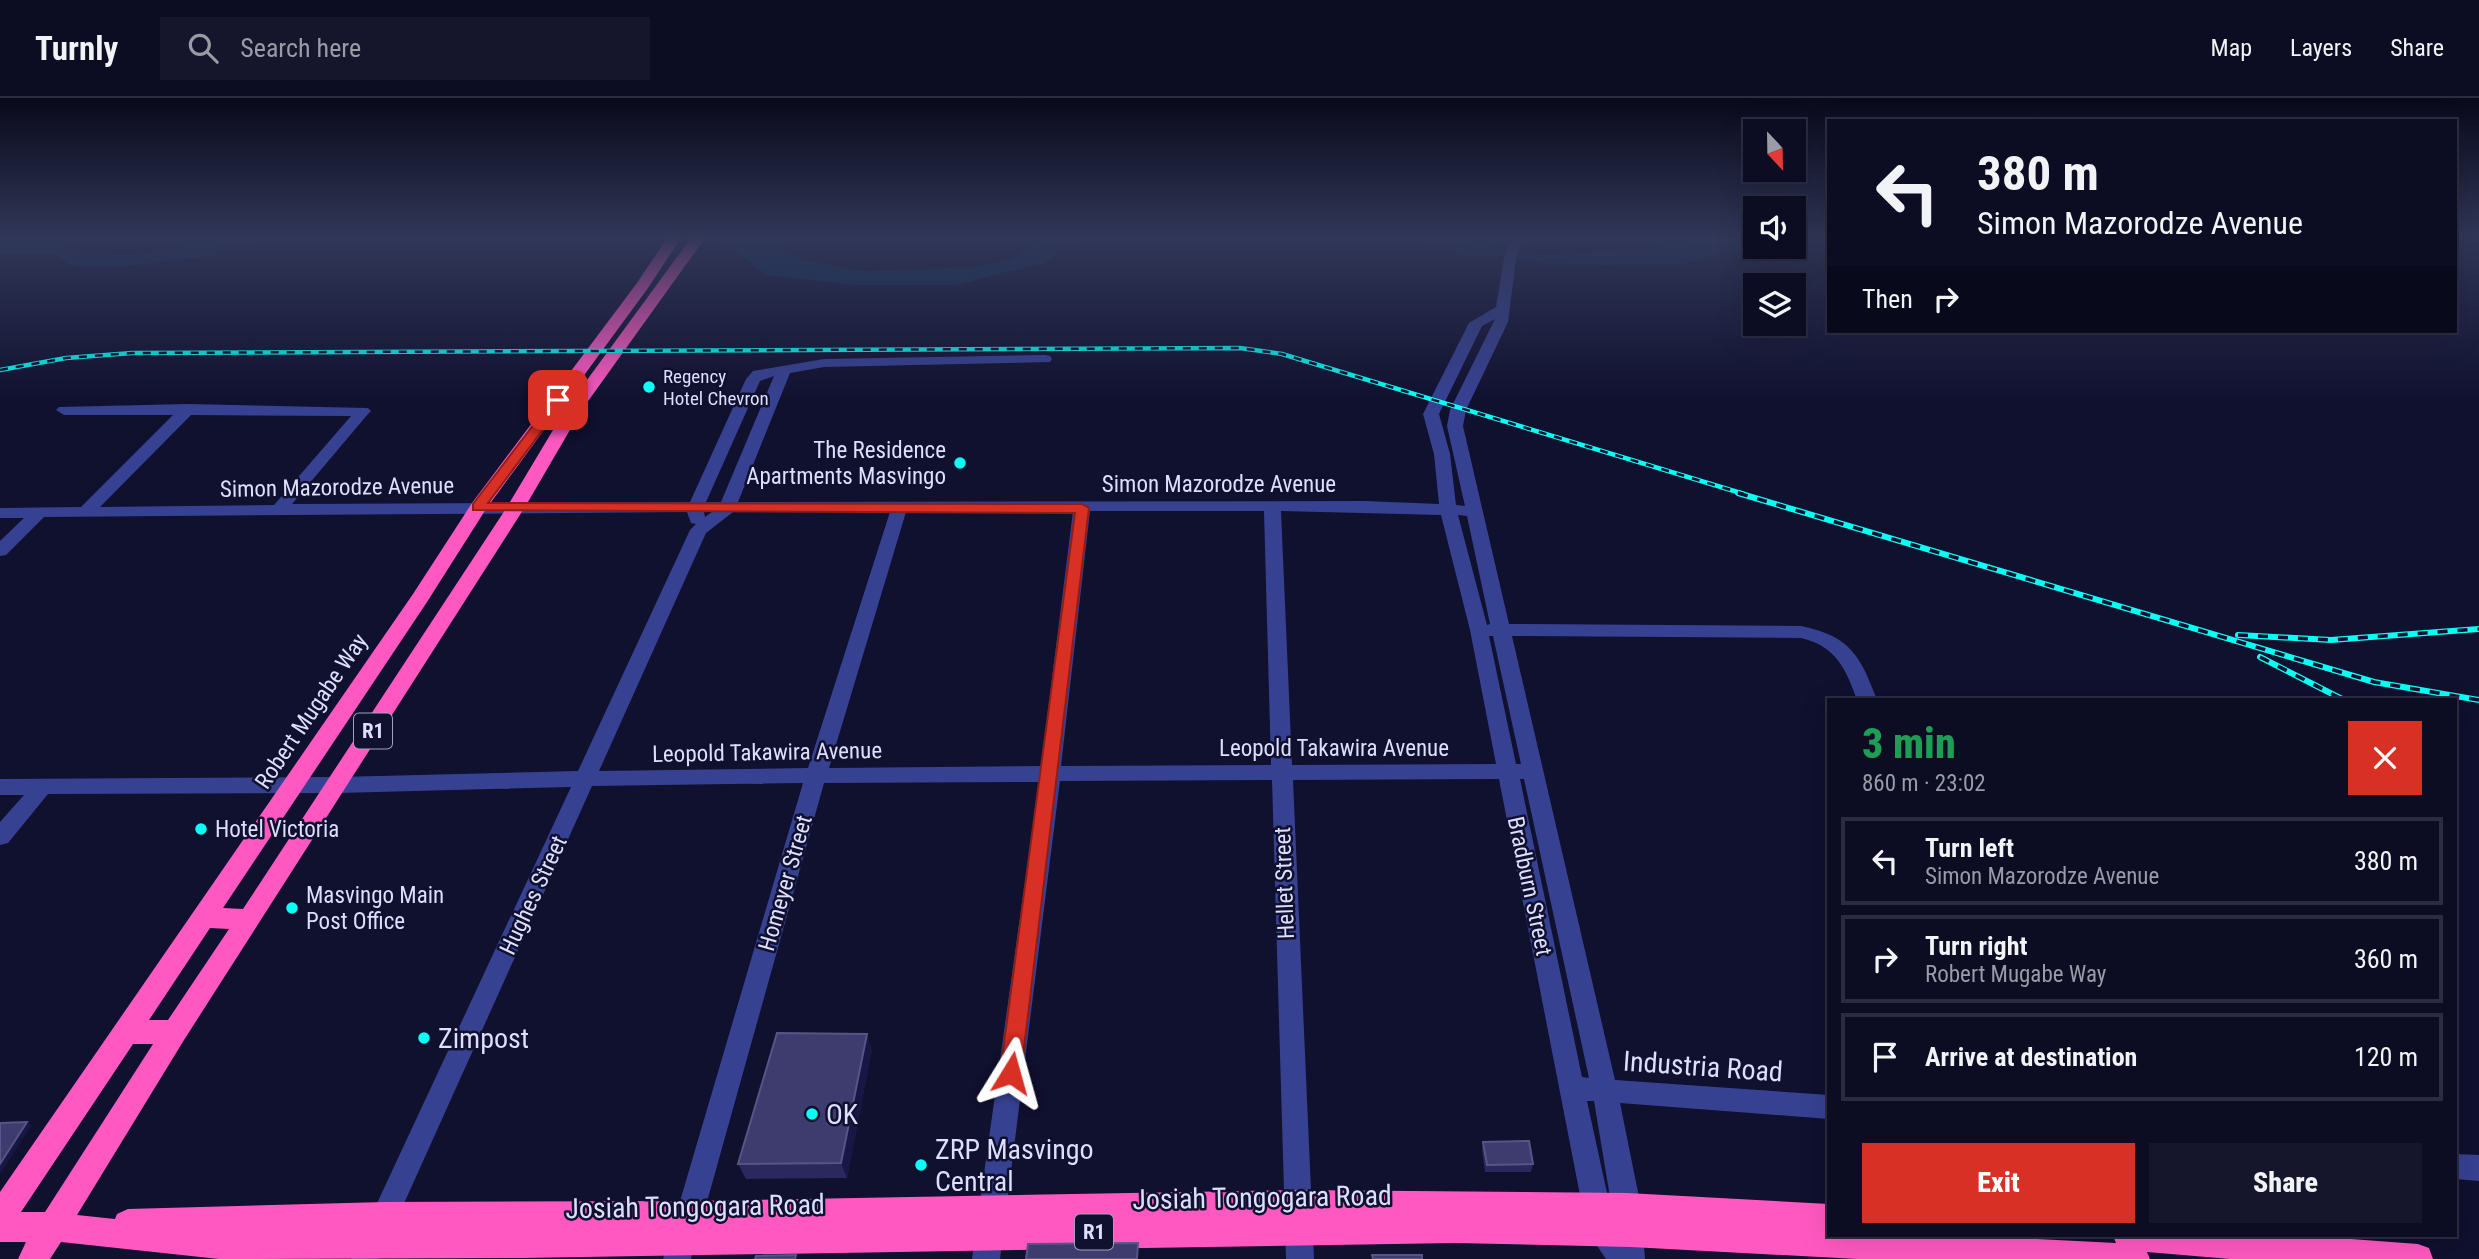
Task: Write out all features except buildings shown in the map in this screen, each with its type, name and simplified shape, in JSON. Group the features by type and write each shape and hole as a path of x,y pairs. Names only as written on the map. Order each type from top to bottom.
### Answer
{"highway":[{"name":"Robert Mugabe Way","path":"0,1218 421,598 478,507 636,292"},
{"name":"R1","path":"54,1227 175,1032 338,785 516,507 573,410 659,292"},
{"path":"204,918 250,919"},
{"path":"127,1032 175,1032"},
{"name":"Josiah Tongogara Road","path":"0,1227 384,1216 683,1237"},
{"name":"Josiah Tongogara Road","path":"54,1227 219,1244 368,1251 683,1237 989,1234 1298,1216 1598,1219 1628,1239 2135,1259"},
{"name":"Josiah Tongogara Road","path":"1628,1239 1827,1218"},
{"path":"33,1259 54,1227"},
{"path":"2141,1237 2418,1259"}],"street":[{"name":"Bradburn Street","path":"1506,292 1501,322 1458,410 1455,426 1473,510 1506,772 1598,1219"},
{"name":"Bradburn Street","path":"1504,308 1476,323 1431,414 1442,454 1448,508 1534,771 1605,1091 1628,1239"},
{"path":"697,519 729,432 753,379 767,372 783,372 824,363 1045,359"},
{"path":"697,519 727,508 783,372"},
{"path":"85,512 188,409"},
{"path":"64,410 363,411 276,511"},
{"path":"729,432 757,432"},
{"name":"Simon Mazorodze Avenue","path":"0,513 516,507 697,519"},
{"name":"Simon Mazorodze Avenue","path":"727,508 1272,507 1473,510"},
{"name":"Hellet Street","path":"1272,507 1300,1259"},
{"name":"Homeyer Street","path":"683,1237 816,775 899,508"},
{"path":"989,1234 1051,775 1082,508"},
{"path":"0,551 40,512"},
{"name":"Hughes Street","path":"368,1251 587,779 697,519"},
{"path":"1490,630 1801,632 1821,635 1834,641 1845,651 1866,698"},
{"name":"Leopold Takawira Avenue","path":"0,787 338,785 816,775 1534,771"},
{"path":"0,837 42,787"},
{"name":"Industria Road","path":"1572,1088 1827,1107"},
{"path":"2457,1166 2479,1168"}],"railway":[{"path":"0,370 66,358 132,353 1240,348 1282,354 1744,494"},
{"path":"1738,493 2374,682 2479,700"},
{"path":"2238,635 2331,640 2479,629"},
{"path":"2260,657 2340,698"}],"place":[{"name":"Regency Hotel Chevron","path":"649,387"},
{"name":"The Residence Apartments Masvingo","path":"960,463"},
{"name":"Hotel Victoria","path":"201,829"},
{"name":"Masvingo Main Post Office","path":"292,908"},
{"name":"Zimpost","path":"424,1038"},
{"name":"OK","path":"812,1114"},
{"name":"ZRP Masvingo Central","path":"921,1165"}],"route":[{"path":"558,400 478,507 1082,508 1051,775 1011,1073"}]}
